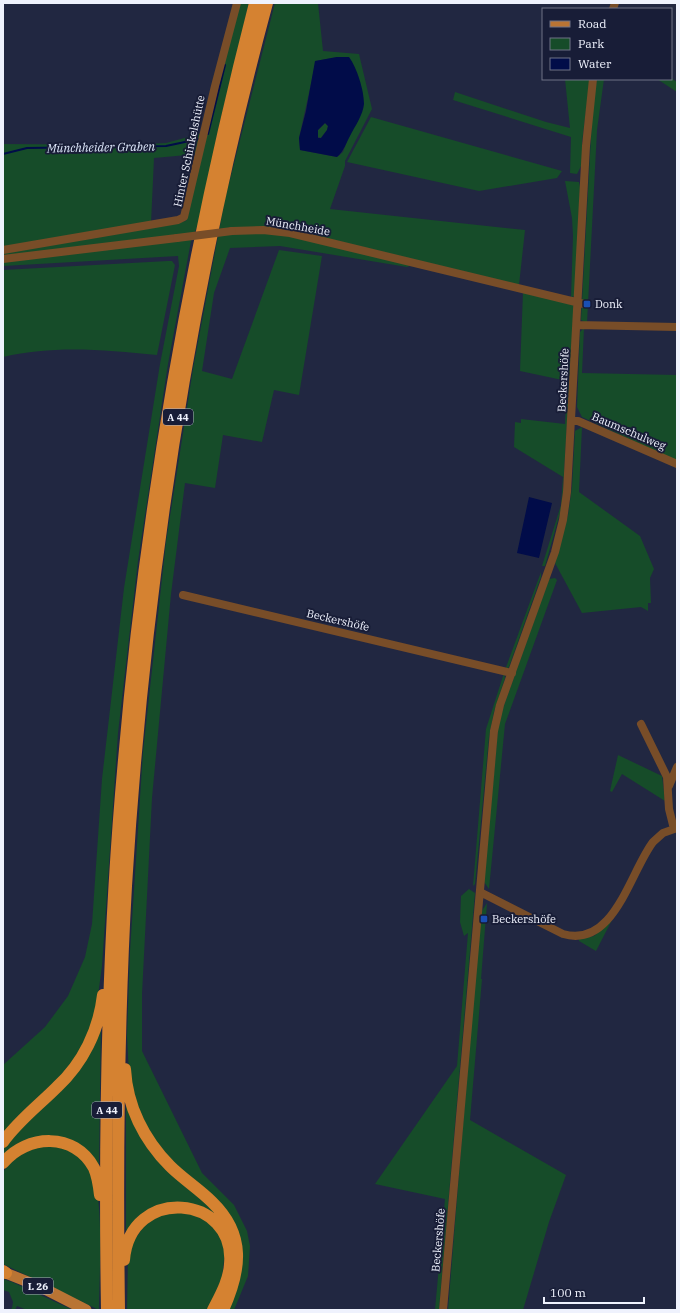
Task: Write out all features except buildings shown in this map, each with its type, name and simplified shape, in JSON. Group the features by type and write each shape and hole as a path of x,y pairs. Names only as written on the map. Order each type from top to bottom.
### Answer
{"highway":[{"name":"A 44","path":"119,1310 113,1294 107,1265 107,1081 111,955 119,815 128,708 157,477 177,355 203,221 255,3"},
{"name":"A 44","path":"107,1310 113,1294 121,992 128,859 140,712 164,505 188,361 214,228 235,132 267,3"},
{"path":"3,1142 27,1114 64,1080 83,1056 98,1021 106,969 111,955"},
{"path":"121,992 126,1016 126,1074 130,1100 140,1124 152,1145 164,1160 220,1211 230,1225 234,1236 238,1254 237,1274 223,1310"},
{"path":"3,1163 21,1147 42,1141 57,1141 68,1144 85,1156 94,1168 98,1180 102,1244 107,1265"},
{"path":"113,1294 125,1250 130,1236 137,1226 145,1217 157,1211 170,1207 183,1207 197,1211 209,1217 225,1236 228,1245 230,1253 229,1272 213,1310"}],"main road":[{"name":"L 26","path":"4,1272 86,1310"}],"street":[{"name":"Hinter Schinkelshütte","path":"3,250 184,218 215,86 237,3"},
{"name":"Beckershöfe","path":"443,1310 494,731 512,673 554,556 568,492 577,325 581,303 586,142 593,80"},
{"name":"Münchheide","path":"3,259 232,231 263,230 290,233 581,303"},
{"path":"577,325 677,327"},
{"name":"Baumschulweg","path":"572,421 578,421 677,464"},
{"name":"Beckershöfe","path":"183,595 512,673"},
{"path":"480,892 563,934 574,936 589,934 601,927 611,917 653,842 663,834 675,828 669,809 669,787 660,761 641,724"},
{"path":"669,787 677,767"}],"green space":[{"path":"239,3 249,3 219,126 198,224 191,241 168,364 138,561 118,733 102,966 94,1025 74,1064 3,1136 3,1065 45,1027 68,996 85,957 92,924 102,779 124,588 160,364 179,266 178,256 3,266 3,252 186,221"},
{"path":"275,3 318,3 323,51 359,54 372,109 345,161 345,166 330,209 525,230 519,285 289,229 264,227 269,233 290,235 412,265 407,267 280,246 230,248 214,293 202,371 232,379 279,250 322,256 299,395 274,390 262,442 223,435 215,488 185,483 171,594 152,798 142,994 142,1051 202,1173 234,1205 247,1231 250,1246 248,1276 234,1310 227,1310 240,1276 240,1239 168,1158 151,1136 141,1116 129,1075 127,1036 130,951 143,752 166,542 193,369 225,199","holes":["337,57 349,57 347,141 343,152 337,157 300,150 299,138 316,61"]},
{"path":"672,79 677,82 677,92 659,80 672,80"},
{"path":"565,80 590,80 582,142 582,164 577,174 570,173 571,137 453,100 455,92 546,122 570,128"},
{"path":"597,80 604,80 597,130 587,323 581,320 593,101"},
{"path":"371,117 562,171 557,178 479,191 347,162"},
{"path":"325,123 328,126 327,130 321,138 318,137 318,130"},
{"path":"203,133 198,154 154,158 151,223 3,248 3,144 128,145 166,143"},
{"path":"565,181 579,182 580,188 575,295 571,298 573,236 572,218"},
{"path":"172,261 175,265 157,355 99,350 61,350 22,353 3,357 3,270"},
{"path":"523,292 573,305 574,307 562,506 545,566 542,566 561,505 563,477 514,447 515,422 521,423 521,419 565,424 567,381 520,371"},
{"path":"584,328 582,373 677,375 677,461 582,417 577,407 580,332"},
{"path":"582,427 579,492 640,536 654,569 650,578 651,603 648,603 648,611 641,607 582,613 555,563 568,515 572,487 575,431"},
{"path":"541,572 541,577 509,667 505,670"},
{"path":"555,578 557,580 505,724 489,889 484,882 498,729 503,708 549,579"},
{"path":"504,673 505,678 494,712 489,737 475,884 473,886 486,729"},
{"path":"618,755 662,776 665,801 622,774 612,792 610,791"},
{"path":"469,889 475,893 439,1310 435,1310 445,1199 375,1184 457,1066 468,933 464,936 460,922 461,896"},
{"path":"487,903 470,1120 566,1175 549,1222 523,1310 448,1310 480,914"},
{"path":"612,920 596,951 579,941 579,939 594,936"},
{"path":"101,1024 99,1170 51,1138 3,1160 3,1149 9,1138 62,1085"},
{"path":"126,1095 143,1135 221,1215 231,1277 222,1228 173,1205 126,1239"},
{"path":"51,1144 74,1153 84,1161 91,1171 95,1183 100,1218 99,1310 3,1264 3,1172 17,1155 33,1147"},
{"path":"168,1212 195,1214 217,1228 225,1250 222,1279 208,1310 127,1310 128,1256 131,1245 146,1223"},
{"path":"3,1279 73,1310 27,1310 17,1306 15,1310 10,1310 13,1302 9,1292 3,1290"}],"water":[{"path":"337,57 349,57 355,67 364,98 362,112 343,150 337,157 300,150 299,138 306,111 315,61","holes":["325,123 328,126 321,138 318,138 318,130"]},
{"path":"529,497 552,503 539,558 517,553"}],"waterway":[{"name":"Münchheider Graben","path":"208,134 225,65"},
{"name":"Münchheider Graben","path":"3,154 27,148 166,146 199,139"}],"place":[{"name":"Donk","path":"587,304"},
{"name":"Beckershöfe","path":"484,919"}]}
